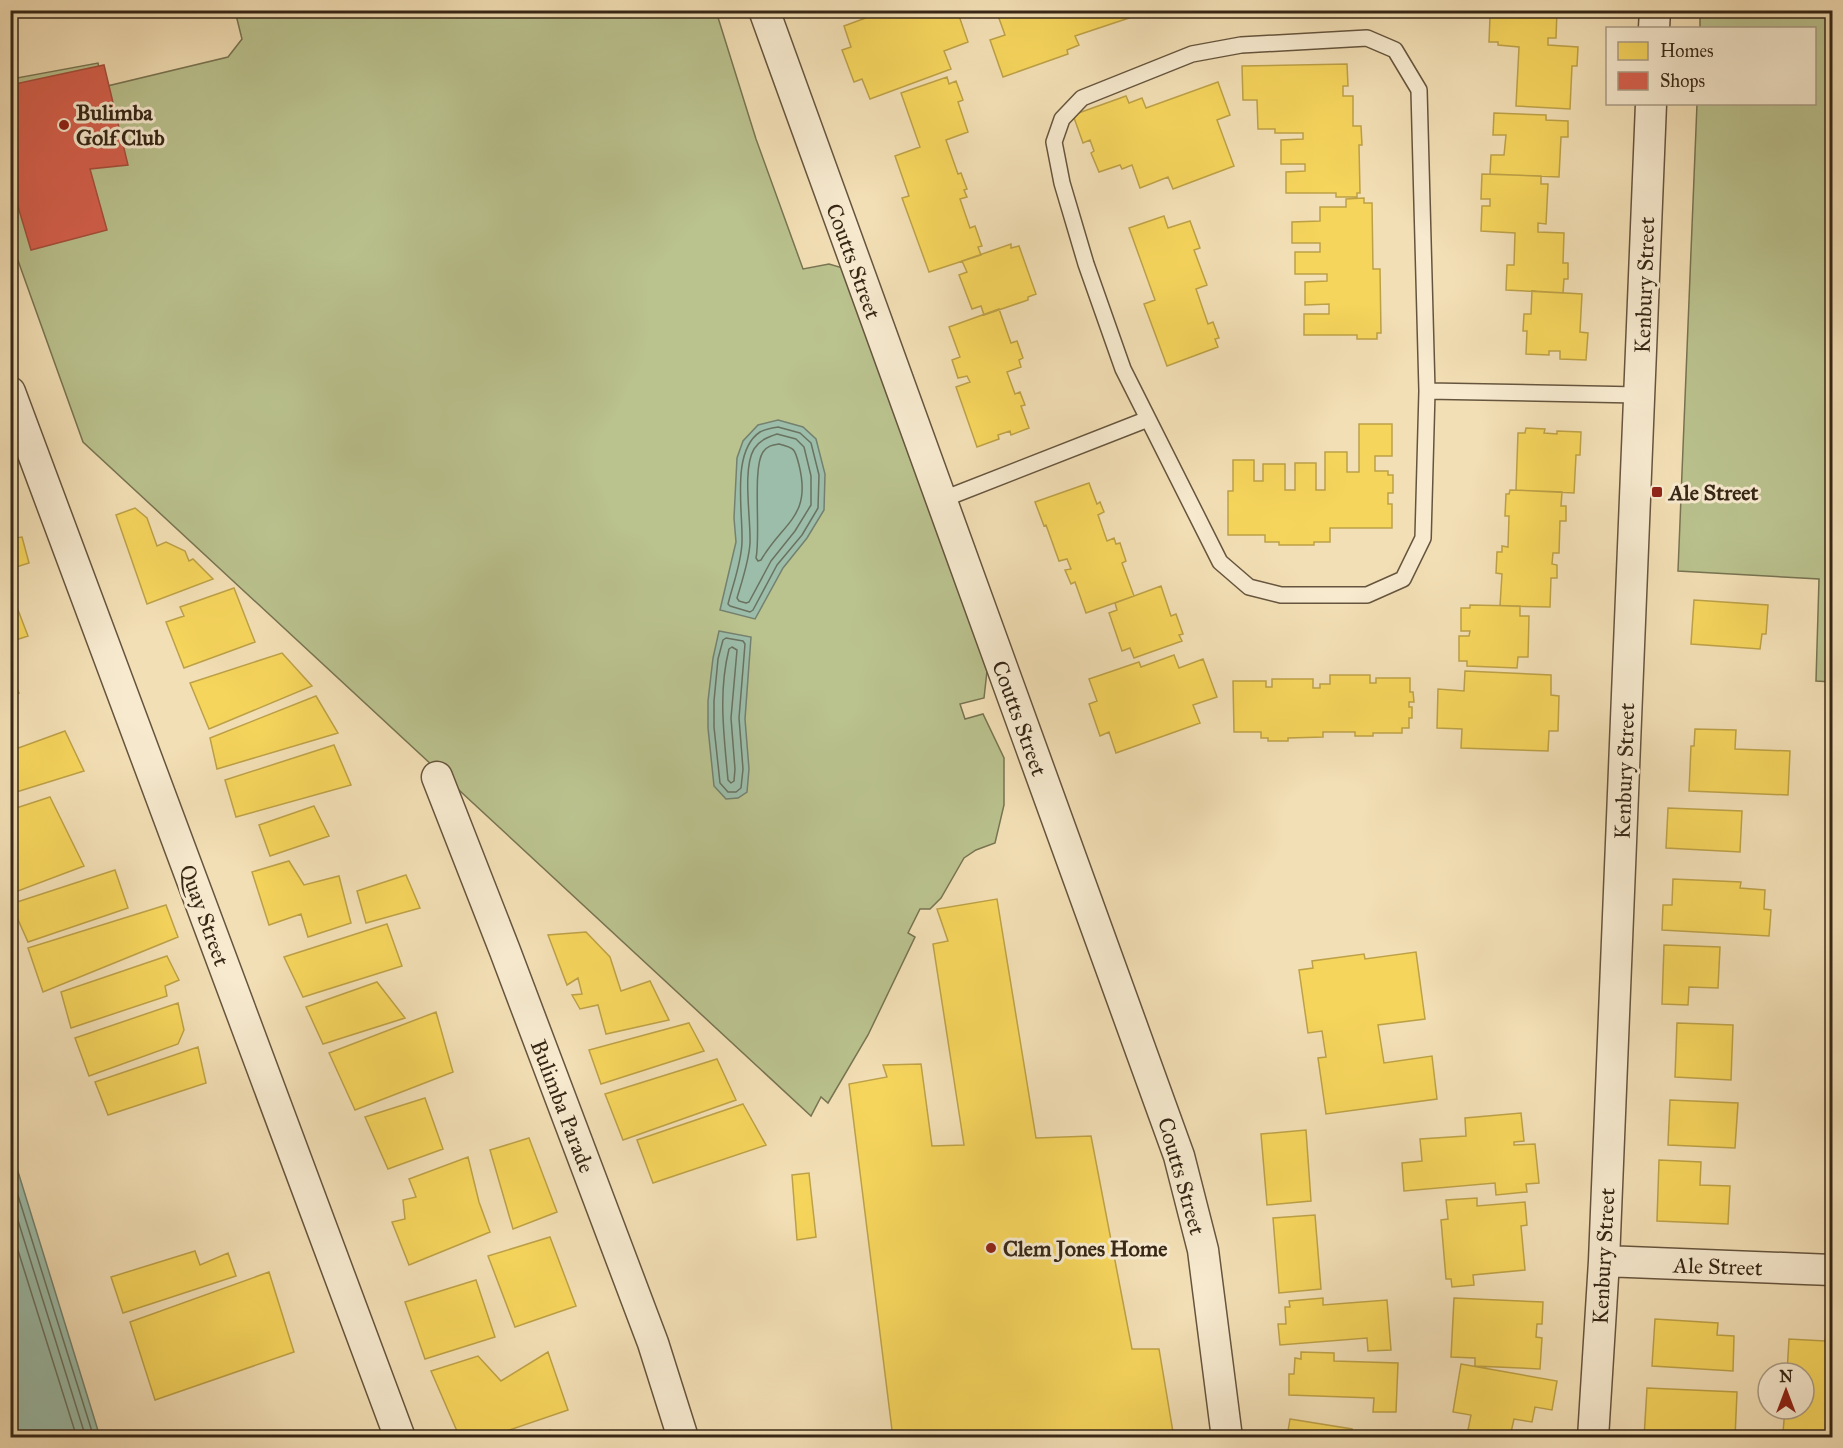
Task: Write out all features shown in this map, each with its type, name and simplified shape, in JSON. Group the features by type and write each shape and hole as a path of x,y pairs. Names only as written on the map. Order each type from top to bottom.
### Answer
{"street":[{"name":"Coutts Street","path":"764,10 1179,1156 1203,1250 1227,1437"},
{"path":"1654,27 1655,10"},
{"name":"Kenbury Street","path":"1593,1437 1604,1261 1651,105"},
{"name":"Quay Street","path":"10,392 400,1437"},
{"name":"Bulimba Parade","path":"437,777 652,1343 683,1437"},
{"name":"Ale Street","path":"1604,1261 1833,1270"}],"lane":[{"path":"1366,38 1395,50 1419,90 1427,390 1423,538 1403,579 1366,595 1281,595 1249,587 1220,562 1123,369 1086,264 1062,183 1054,142 1062,119 1082,98 1192,54 1241,45 1366,38"},
{"path":"1427,390 1639,395"},
{"path":"940,500 1148,419"}],"green space":[{"name":"Bulimba Golf Club","path":"235,11 716,11 756,139 803,269 829,264 843,268 923,482 987,671 984,698 960,704 965,719 983,714 1004,758 1004,805 995,843 976,850 964,858 941,898 930,909 920,909 908,933 915,937 868,1035 828,1103 821,1097 811,1116 83,442 11,241 11,79 98,63 103,87 228,57 242,39"},
{"path":"1700,11 1832,11 1832,682 1816,681 1819,579 1678,571 1697,105 1816,105 1816,27 1700,27"}],"water":[{"path":"778,420 803,427 816,439 825,474 824,510 807,538 783,568 755,619 720,610 736,542 734,518 737,458 743,441 758,425"},
{"path":"719,631 751,637 745,719 749,769 747,792 738,798 726,799 714,786 708,728 708,701"},
{"path":"11,1149 100,1437 11,1437"}],"building: Homes":[{"path":"887,10 930,10 932,15 945,10 957,10 968,42 944,51 951,69 870,99 862,79 854,82 842,50 851,47 844,26"},
{"path":"996,10 1146,10 1147,12 1075,36 1079,45 1067,50 1068,54 1003,77 990,40 1005,35"},
{"path":"1491,10 1557,10 1556,38 1548,38 1548,45 1578,47 1577,66 1572,66 1570,109 1516,106 1519,47 1489,42 1490,17 1498,17 1498,11"},
{"path":"1347,64 1348,86 1343,86 1343,96 1353,96 1353,126 1361,126 1360,193 1357,193 1357,197 1336,197 1336,193 1286,193 1286,172 1305,171 1305,164 1281,164 1281,140 1303,139 1303,133 1275,133 1275,129 1258,129 1257,100 1243,100 1242,66"},
{"path":"947,77 949,84 956,81 963,100 958,102 968,132 946,140 958,174 961,173 967,189 964,190 967,197 960,199 970,228 975,226 982,246 978,247 981,255 929,272 902,198 909,196 895,156 920,147 901,93"},
{"path":"1218,82 1230,115 1217,120 1234,166 1173,189 1168,177 1140,188 1132,165 1122,169 1120,165 1099,172 1091,153 1094,151 1090,140 1083,143 1073,115 1126,96 1129,103 1142,98 1146,108"},
{"path":"1494,113 1546,115 1546,120 1568,121 1568,137 1561,137 1559,177 1490,174 1491,155 1504,155 1506,135 1493,135"},
{"path":"1482,174 1541,176 1541,184 1548,184 1546,224 1538,223 1538,232 1564,233 1563,263 1568,263 1568,279 1564,279 1563,293 1506,290 1507,265 1514,265 1515,233 1481,231 1482,206 1490,206 1490,199 1481,199"},
{"path":"1364,198 1364,203 1372,203 1373,269 1380,269 1381,333 1377,333 1377,339 1357,339 1357,335 1304,335 1304,314 1329,314 1329,304 1305,305 1305,282 1327,281 1327,274 1295,274 1295,252 1320,252 1320,243 1292,243 1292,222 1320,221 1320,207 1346,207 1346,199"},
{"path":"1164,216 1168,228 1190,221 1200,248 1194,250 1207,285 1196,289 1208,324 1213,322 1219,338 1215,339 1218,347 1167,366 1144,304 1155,300 1129,228"},
{"path":"1011,244 1011,248 1019,246 1036,294 1028,297 1028,300 984,315 981,306 972,309 959,275 967,272 962,261"},
{"path":"1532,291 1582,294 1580,332 1588,333 1586,360 1560,359 1560,351 1549,351 1549,355 1526,354 1527,331 1523,331 1524,314 1531,314"},
{"path":"999,309 1011,343 1017,341 1023,358 1019,360 1021,367 1007,372 1015,394 1020,392 1025,405 1021,406 1029,428 1011,435 1010,431 998,435 999,439 977,447 956,387 970,382 967,376 958,378 952,360 960,357 949,327"},
{"path":"1359,424 1392,424 1392,456 1375,456 1375,471 1388,471 1388,475 1393,475 1393,493 1388,493 1388,504 1392,504 1392,528 1330,528 1330,542 1314,542 1314,545 1279,545 1279,542 1265,542 1265,535 1228,535 1228,491 1233,491 1233,460 1254,460 1254,481 1263,481 1263,464 1285,464 1285,490 1295,490 1295,463 1316,463 1316,490 1325,490 1325,452 1347,452 1347,472 1359,472"},
{"path":"1526,428 1545,429 1544,433 1557,434 1557,431 1581,432 1580,455 1576,455 1574,493 1516,490 1518,433 1525,433"},
{"path":"1089,483 1097,504 1100,502 1104,512 1098,515 1107,541 1114,538 1116,544 1120,543 1126,561 1122,563 1134,596 1086,613 1075,582 1071,584 1065,570 1071,569 1067,559 1059,561 1035,502"},
{"path":"1510,490 1562,492 1561,506 1566,506 1566,521 1560,521 1559,553 1553,553 1552,564 1557,565 1557,578 1551,578 1550,607 1500,606 1502,574 1496,573 1497,552 1502,552 1502,546 1508,547 1509,516 1505,516 1506,494 1509,494"},
{"path":"135,508 147,518 157,546 166,542 185,551 189,561 193,559 213,579 147,604 116,515"},
{"path":"22,537 29,563 10,569 10,539"},
{"path":"1161,586 1171,616 1176,614 1183,634 1179,635 1182,641 1134,658 1130,648 1122,651 1109,613 1117,610 1115,603"},
{"path":"234,588 255,642 184,668 166,622 184,616 180,607"},
{"path":"10,589 28,636 10,642"},
{"path":"1694,600 1768,605 1766,634 1762,634 1760,649 1691,644"},
{"path":"1470,605 1520,606 1520,616 1529,616 1528,657 1518,657 1517,668 1467,666 1467,661 1459,661 1459,636 1469,636 1470,631 1461,631 1461,608 1470,608"},
{"path":"282,653 312,686 209,729 190,683"},
{"path":"1174,655 1179,668 1203,659 1217,697 1193,705 1200,723 1116,753 1109,732 1100,736 1089,704 1097,701 1089,679 1139,662 1141,667"},
{"path":"10,671 19,693 10,697"},
{"path":"1465,671 1551,675 1551,695 1559,696 1558,731 1549,731 1548,751 1461,748 1462,729 1437,728 1438,689 1464,691"},
{"path":"1330,675 1370,675 1370,683 1376,683 1376,678 1410,678 1410,692 1413,692 1414,702 1409,702 1409,707 1412,707 1412,718 1409,718 1409,728 1402,728 1402,733 1373,733 1373,736 1355,736 1355,732 1323,732 1323,737 1288,738 1288,741 1268,741 1268,738 1261,738 1261,732 1234,732 1233,681 1266,681 1266,687 1272,687 1272,679 1313,679 1313,688 1320,688 1320,684 1330,684"},
{"path":"316,696 338,733 217,769 210,738"},
{"path":"1695,729 1736,730 1735,749 1790,751 1788,795 1689,791 1691,746 1694,746"},
{"path":"65,731 84,771 10,794 10,751"},
{"path":"334,745 351,785 236,817 225,780"},
{"path":"50,797 84,866 10,894 10,810"},
{"path":"314,806 329,836 270,856 259,825"},
{"path":"1668,808 1742,811 1740,852 1666,848"},
{"path":"289,861 304,885 339,876 351,923 308,937 301,914 269,925 252,872"},
{"path":"115,870 128,908 28,942 11,904"},
{"path":"406,875 420,908 366,923 357,891"},
{"path":"1673,879 1741,882 1740,888 1765,890 1764,909 1771,910 1769,936 1662,930 1663,905 1672,905"},
{"name":"Clem Jones Home","path":"997,899 1036,1138 1091,1136 1132,1349 1159,1349 1174,1438 893,1438 849,1084 887,1077 883,1065 921,1064 932,1146 964,1145 933,944 948,941 937,909"},
{"path":"166,905 178,937 43,992 28,948"},
{"path":"387,924 402,966 303,997 284,957"},
{"path":"586,932 610,957 621,991 650,981 669,1020 606,1034 598,1005 580,1009 572,995 582,994 578,978 567,985 548,935"},
{"path":"1664,945 1720,947 1718,988 1689,987 1688,1005 1662,1004"},
{"path":"1416,952 1425,1019 1378,1025 1384,1063 1432,1056 1437,1099 1326,1114 1318,1058 1326,1057 1322,1031 1308,1033 1299,970 1313,968 1312,961 1364,954 1365,959"},
{"path":"167,956 179,980 165,986 167,996 71,1028 61,992"},
{"path":"377,982 405,1018 323,1044 306,1007"},
{"path":"178,1003 184,1030 178,1044 89,1076 75,1038"},
{"path":"436,1012 453,1072 355,1110 329,1053"},
{"path":"689,1023 704,1051 601,1084 589,1050"},
{"path":"1677,1023 1733,1025 1731,1080 1675,1077"},
{"path":"198,1047 206,1083 108,1115 95,1082"},
{"path":"717,1059 736,1100 623,1140 605,1094"},
{"path":"425,1098 443,1149 388,1169 365,1117"},
{"path":"1670,1100 1738,1103 1735,1148 1668,1145"},
{"path":"743,1104 766,1145 653,1183 637,1140"},
{"path":"1521,1113 1524,1141 1514,1142 1514,1145 1535,1144 1539,1183 1526,1184 1527,1192 1496,1195 1495,1183 1404,1191 1402,1163 1422,1161 1420,1139 1466,1136 1465,1118"},
{"path":"1306,1130 1311,1201 1267,1205 1261,1134"},
{"path":"529,1138 557,1212 513,1229 490,1150"},
{"path":"468,1157 479,1202 490,1232 409,1265 392,1222 405,1219 403,1200 416,1197 409,1179"},
{"path":"1659,1160 1701,1162 1700,1185 1730,1186 1728,1224 1657,1221"},
{"path":"809,1173 816,1237 797,1240 792,1175"},
{"path":"1477,1198 1477,1206 1525,1202 1527,1225 1521,1226 1525,1270 1473,1275 1474,1285 1452,1287 1451,1279 1446,1279 1441,1220 1448,1219 1446,1200"},
{"path":"1315,1215 1321,1289 1279,1293 1273,1218"},
{"path":"550,1237 576,1306 515,1327 488,1256"},
{"path":"195,1251 200,1265 228,1253 236,1276 123,1313 111,1277"},
{"path":"269,1272 294,1352 155,1400 130,1322"},
{"path":"476,1280 495,1337 425,1359 405,1302"},
{"path":"1323,1298 1323,1305 1387,1300 1391,1350 1368,1351 1367,1338 1280,1345 1278,1324 1286,1324 1285,1307 1290,1307 1289,1301"},
{"path":"1454,1298 1543,1302 1542,1324 1537,1324 1536,1337 1542,1338 1540,1369 1475,1366 1475,1358 1451,1357"},
{"path":"1655,1319 1718,1323 1717,1335 1734,1336 1733,1371 1652,1366"},
{"path":"1826,1335 1832,1335 1832,1435 1783,1432 1784,1421 1816,1421 1816,1361 1788,1361 1789,1339 1825,1341"},
{"path":"548,1352 568,1410 486,1438 460,1438 431,1371 478,1356 501,1381"},
{"path":"1301,1352 1334,1353 1334,1361 1398,1363 1396,1412 1373,1412 1374,1398 1289,1395 1289,1374 1294,1374 1295,1358 1301,1359"},
{"path":"1461,1364 1557,1381 1552,1410 1535,1407 1532,1422 1514,1419 1510,1437 1468,1430 1471,1415 1453,1412"},
{"path":"1647,1388 1737,1392 1735,1438 1644,1438"},
{"path":"1290,1419 1352,1429 1351,1438 1287,1437"},
{"path":"550,1430 555,1438 529,1438"}],"building: Shops":[{"name":"Bulimba Golf Club","path":"104,65 128,165 90,169 107,230 31,250 10,180 10,85"}],"place":[{"name":"Bulimba Golf Club","path":"64,125"},
{"name":"Ale Street","path":"1657,492"},
{"name":"Clem Jones Home","path":"991,1248"}]}
